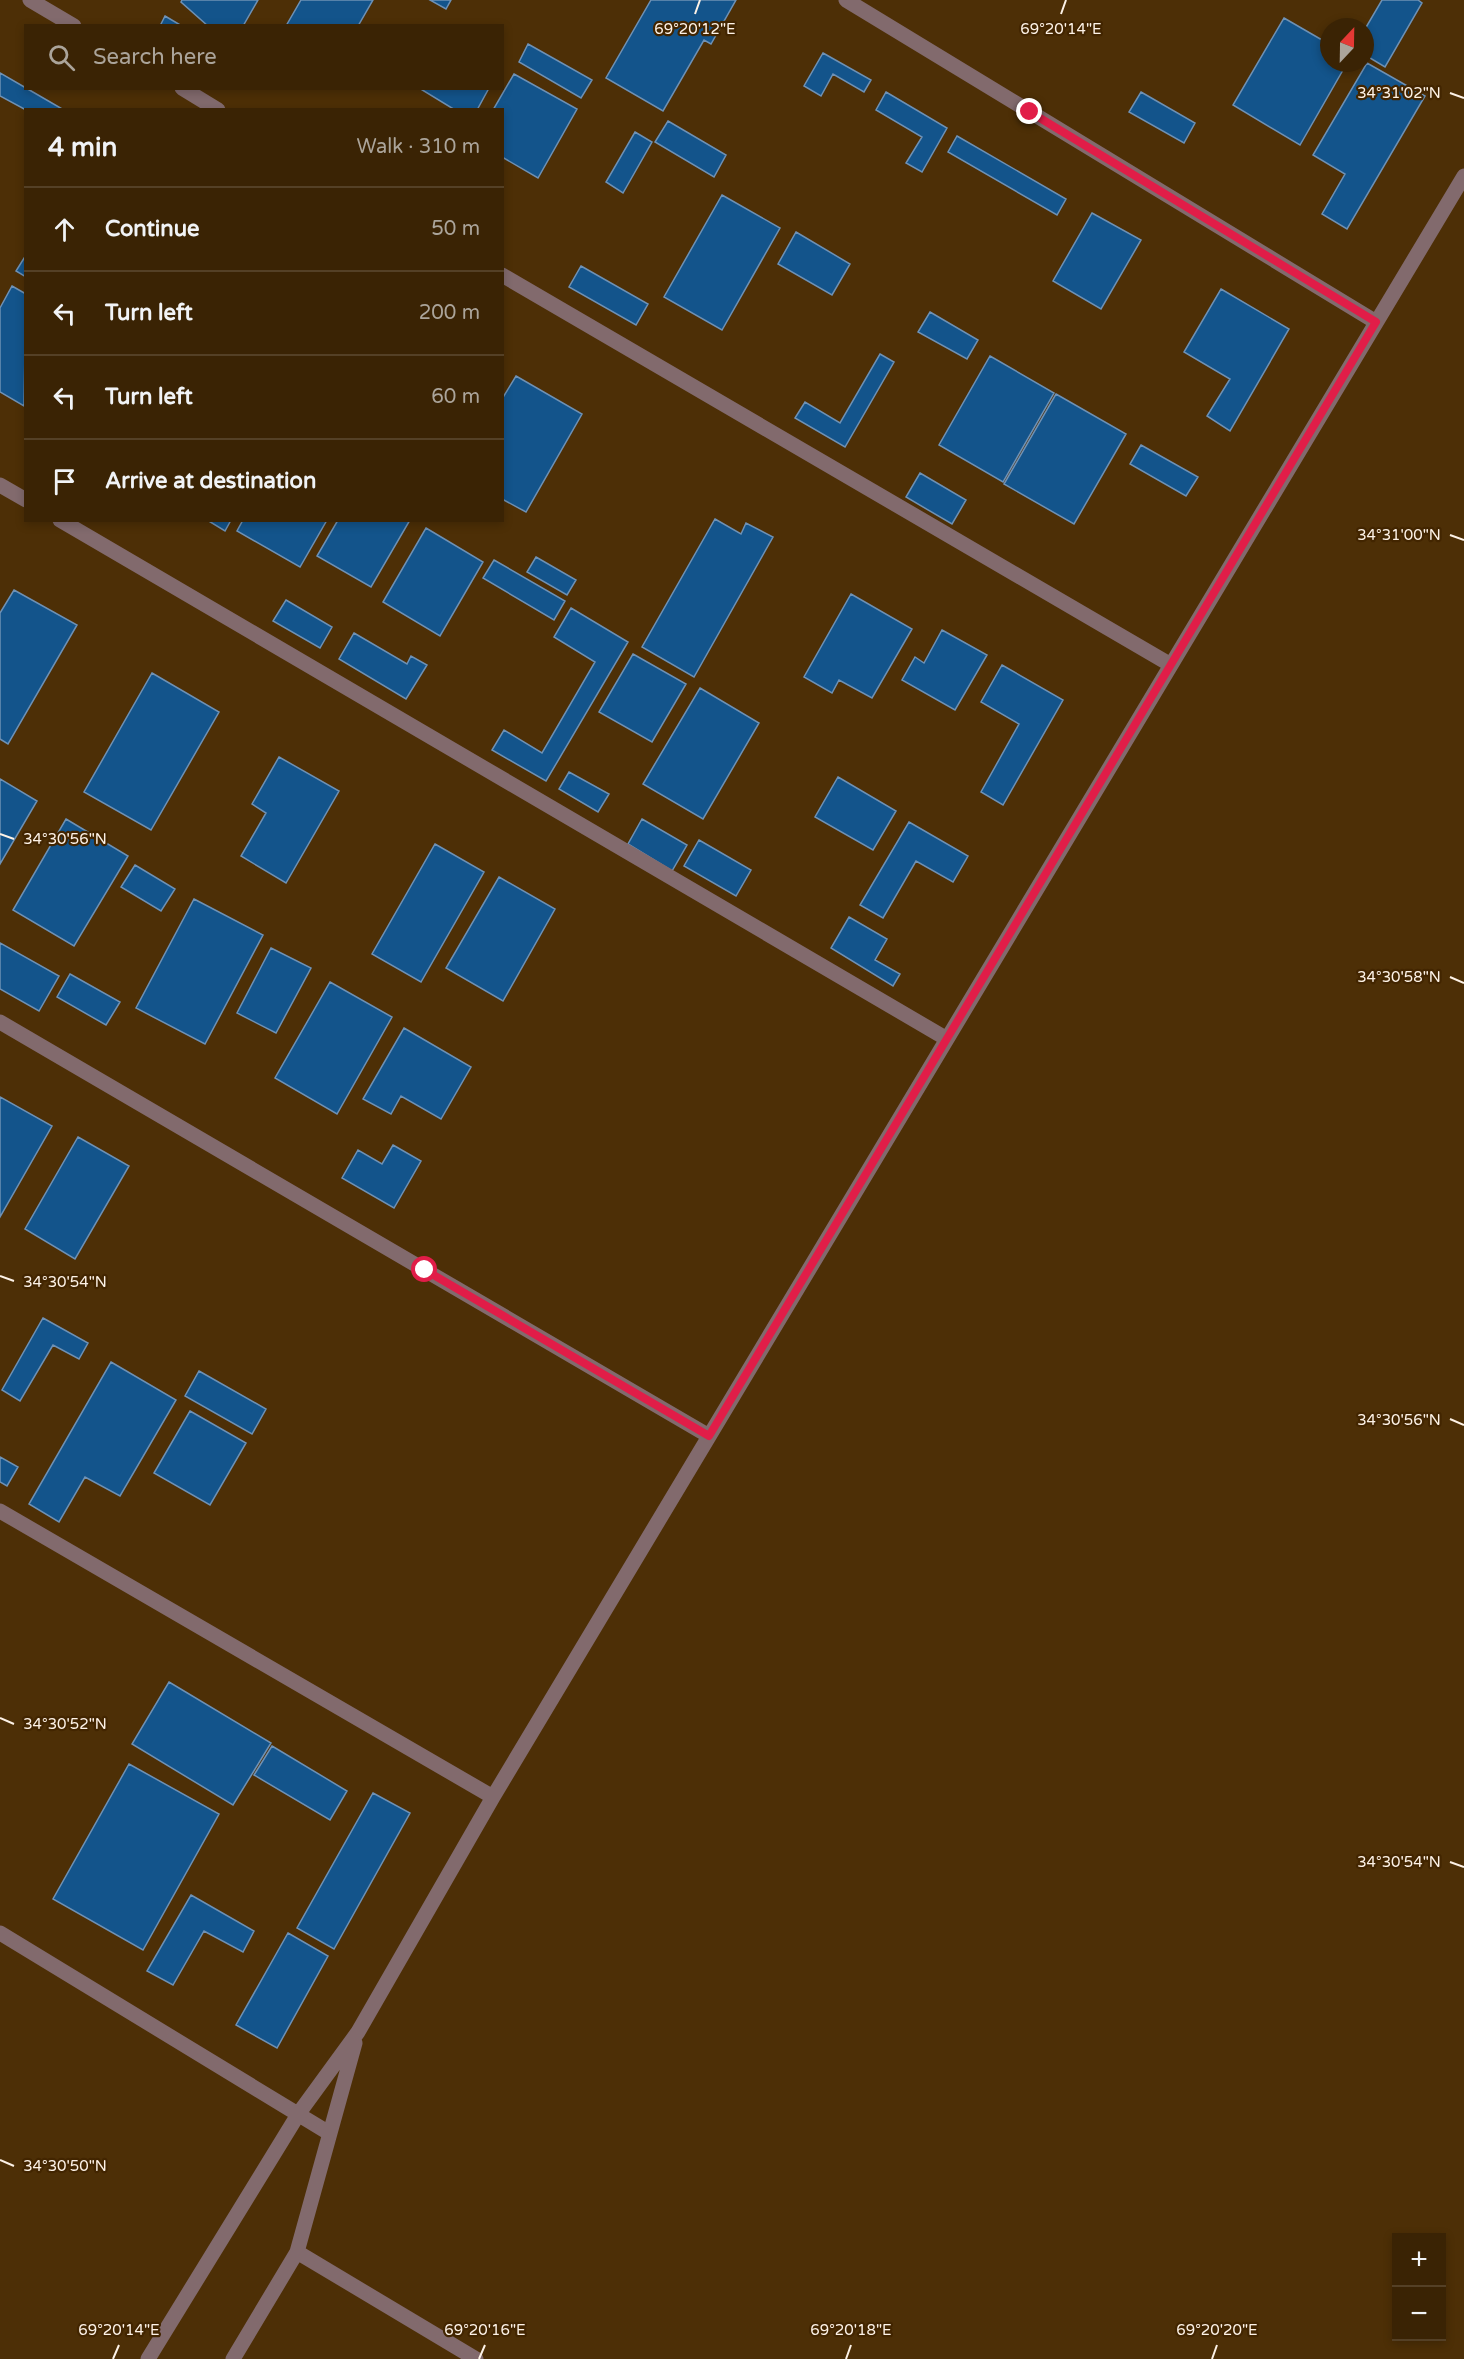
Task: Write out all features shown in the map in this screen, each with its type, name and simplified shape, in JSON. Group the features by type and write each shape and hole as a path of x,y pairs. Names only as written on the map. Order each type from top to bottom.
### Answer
{"street":[{"path":"30,0 71,24"},
{"path":"846,0 1376,322"},
{"path":"185,90 215,108"},
{"path":"148,2359 299,2113 358,2032 493,1797 1464,176"},
{"path":"504,276 1171,665"},
{"path":"0,485 24,499"},
{"path":"63,522 947,1039"},
{"path":"0,1022 709,1436"},
{"path":"0,1511 493,1797"},
{"path":"0,1933 329,2133"},
{"path":"233,2359 297,2252 358,2032"},
{"path":"297,2252 476,2359"}],"building":[{"path":"182,0 258,0 244,24 206,24 181,2"},
{"path":"301,0 373,0 359,24 287,24"},
{"path":"430,0 451,0 446,9"},
{"path":"651,0 736,0 711,44 704,40 663,111 606,78"},
{"path":"1382,0 1418,0 1422,3 1385,67 1374,60 1374,18 1371,18"},
{"path":"165,16 179,24 161,24"},
{"path":"1284,18 1320,39 1320,72 1342,72 1300,145 1233,105"},
{"path":"528,44 592,80 581,98 519,62"},
{"path":"823,53 871,80 864,92 833,74 821,96 804,86"},
{"path":"1374,67 1425,96 1347,229 1322,214 1345,174 1313,155 1362,72 1374,72"},
{"path":"0,73 24,87 24,90 29,90 61,108 24,109 0,96"},
{"path":"514,74 577,109 538,178 504,158 504,108 494,108"},
{"path":"422,90 488,90 478,108 452,108"},
{"path":"886,92 947,128 922,172 906,163 922,137 876,110"},
{"path":"1141,92 1195,123 1184,143 1129,112"},
{"path":"668,121 726,155 714,177 655,142"},
{"path":"635,132 652,142 623,193 606,182"},
{"path":"957,136 1066,199 1057,215 948,152"},
{"path":"722,195 780,228 722,330 664,297"},
{"path":"1092,213 1141,240 1101,309 1053,281"},
{"path":"796,232 850,264 832,295 778,264"},
{"path":"24,258 24,276 16,271"},
{"path":"581,266 648,304 636,325 569,287"},
{"path":"12,286 24,293 24,406 0,392 0,308"},
{"path":"1221,289 1289,329 1230,431 1207,416 1230,379 1184,352"},
{"path":"930,312 978,340 967,359 918,332"},
{"path":"880,354 894,362 845,447 795,418 805,402 840,423"},
{"path":"990,356 1054,393 1003,482 939,445"},
{"path":"516,376 582,414 526,512 504,500 504,396"},
{"path":"1056,394 1126,434 1074,524 1004,484"},
{"path":"1141,445 1198,477 1186,496 1130,464"},
{"path":"920,473 966,500 952,524 906,497"},
{"path":"715,519 741,534 746,523 773,537 694,677 642,647"},
{"path":"210,522 230,522 225,531"},
{"path":"242,522 326,522 300,567 237,531"},
{"path":"337,522 409,522 371,587 317,556"},
{"path":"426,528 483,562 440,636 383,602"},
{"path":"536,557 576,580 567,595 527,572"},
{"path":"494,560 565,601 554,620 483,578"},
{"path":"14,590 77,625 8,744 0,739 0,613"},
{"path":"851,594 912,629 872,698 839,680 832,693 804,677"},
{"path":"286,600 332,627 320,648 273,621"},
{"path":"571,608 628,642 546,781 492,750 504,730 542,753 595,662 554,637"},
{"path":"942,630 987,655 955,710 902,680 915,657 924,663"},
{"path":"354,633 407,664 411,656 427,665 406,699 339,659"},
{"path":"633,654 686,684 652,742 599,712"},
{"path":"1002,665 1063,700 1003,805 981,792 1019,724 981,702"},
{"path":"152,673 219,712 151,830 84,792"},
{"path":"700,688 759,723 703,819 643,784"},
{"path":"279,757 339,791 286,883 241,856 266,813 252,804"},
{"path":"569,772 609,794 598,812 559,789"},
{"path":"838,777 896,811 873,850 815,817"},
{"path":"0,779 37,801 0,864"},
{"path":"66,819 128,856 74,946 13,910"},
{"path":"642,819 687,845 672,871 628,844"},
{"path":"909,822 968,856 953,882 916,861 883,918 860,905"},
{"path":"699,840 751,870 736,896 684,866"},
{"path":"435,844 484,872 421,982 372,954"},
{"path":"135,865 175,889 161,911 121,887"},
{"path":"499,877 555,909 503,1001 446,968"},
{"path":"194,899 263,935 205,1044 136,1008"},
{"path":"849,917 887,939 875,960 900,974 893,986 831,948"},
{"path":"0,943 59,976 39,1011 0,989"},
{"path":"271,948 311,968 276,1033 237,1013"},
{"path":"70,974 120,1002 106,1025 57,997"},
{"path":"330,982 392,1017 337,1114 275,1078"},
{"path":"404,1028 471,1067 441,1119 401,1096 391,1114 363,1099"},
{"path":"0,1097 52,1126 0,1217"},
{"path":"78,1137 129,1166 75,1259 25,1229"},
{"path":"393,1145 421,1161 394,1208 342,1178 358,1150 382,1164"},
{"path":"43,1318 88,1343 79,1359 53,1345 20,1401 2,1390"},
{"path":"111,1362 176,1400 120,1496 85,1477 59,1522 29,1504"},
{"path":"199,1371 266,1409 252,1434 185,1396"},
{"path":"190,1411 246,1443 210,1505 154,1473"},
{"path":"0,1457 18,1467 7,1486 0,1482"},
{"path":"169,1682 271,1743 233,1805 132,1744"},
{"path":"272,1746 347,1791 330,1820 254,1775"},
{"path":"129,1764 219,1814 143,1950 53,1899"},
{"path":"373,1793 410,1813 334,1949 297,1928"},
{"path":"191,1895 254,1931 243,1952 204,1931 173,1985 147,1971"},
{"path":"288,1933 328,1956 277,2048 236,2025"}],"route":[{"path":"425,1270 709,1436 1376,322 1030,112"}]}
